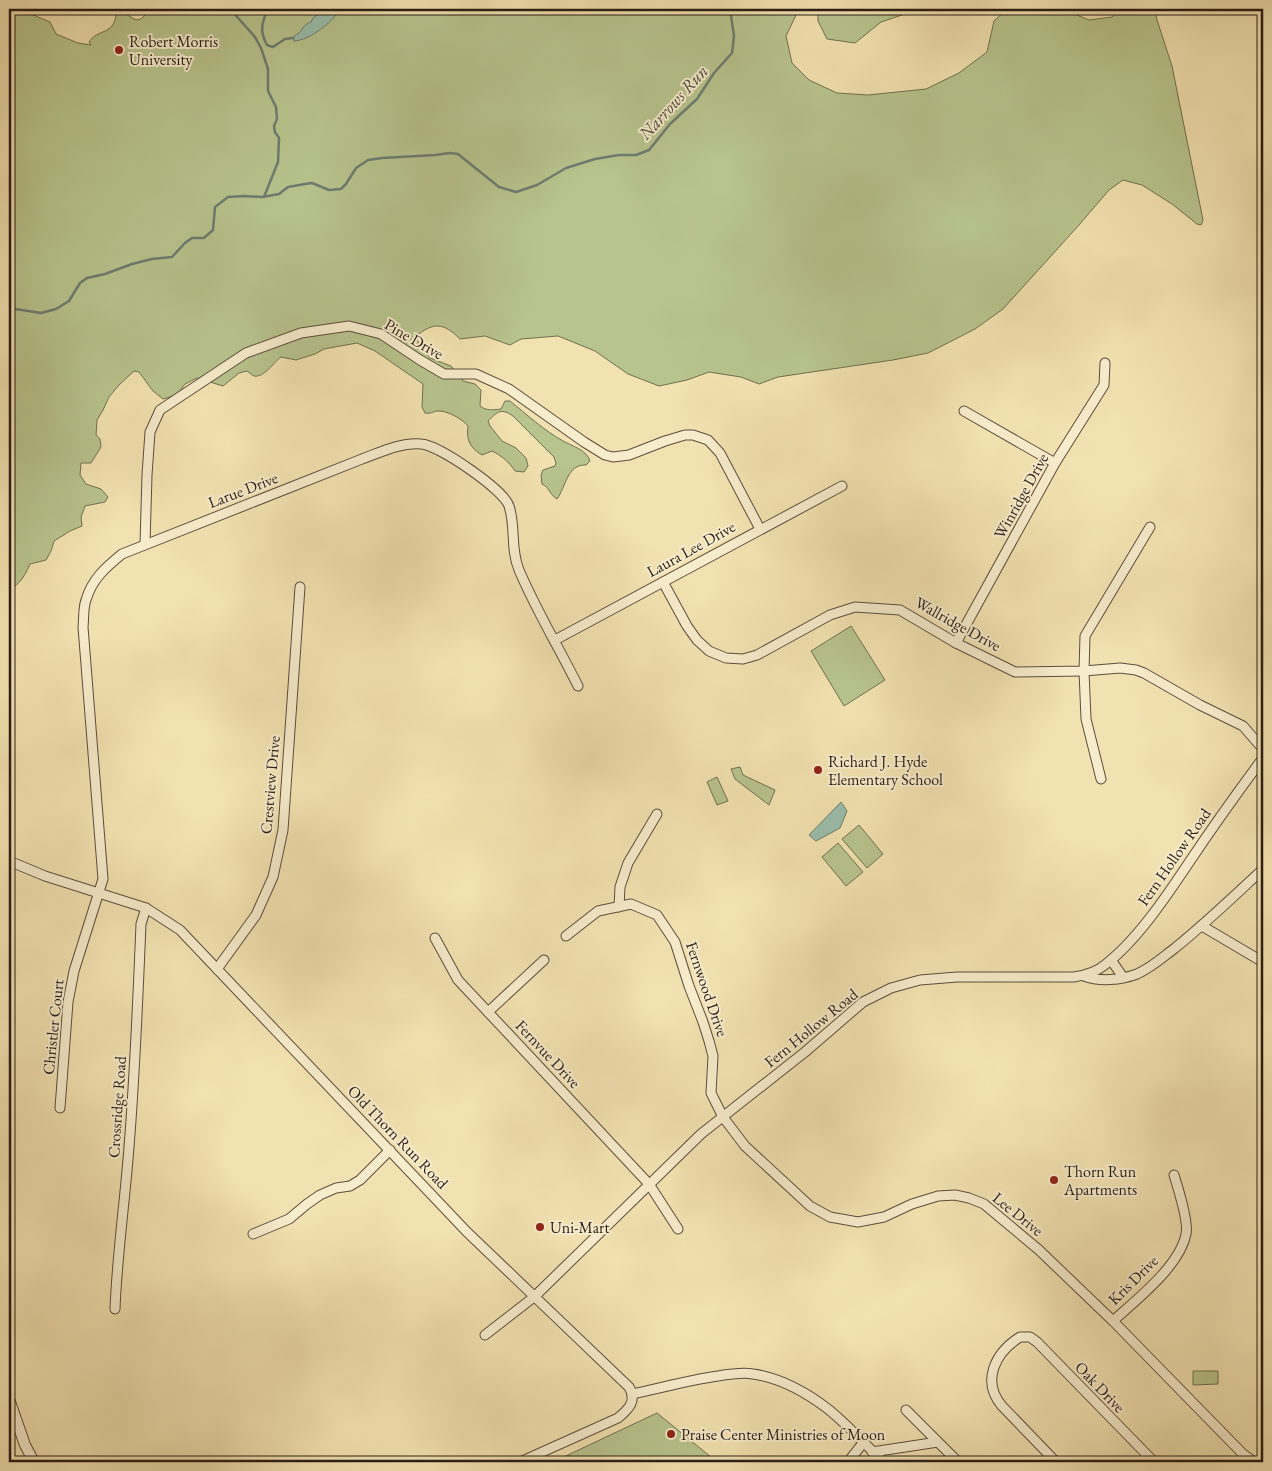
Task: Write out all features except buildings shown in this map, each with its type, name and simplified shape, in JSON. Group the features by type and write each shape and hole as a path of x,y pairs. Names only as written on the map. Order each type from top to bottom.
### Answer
{"street":[{"name":"Pine Drive","path":"145,544 150,432 160,410 246,353 301,333 349,326 382,334 444,374 476,374 509,389 605,455 621,457 685,435 708,440 720,452 760,529"},
{"name":"Winridge Drive","path":"956,642 1056,463 1104,385 1105,363"},
{"path":"964,411 1056,463"},
{"name":"Larue Drive","path":"98,892 103,879 83,627 86,600 92,585 102,571 122,554 145,544 393,448 415,443 430,445 445,453 505,498 511,511 513,550 517,563 578,686"},
{"name":"Laura Lee Drive","path":"555,640 842,486"},
{"path":"1101,779 1086,719 1085,636 1150,527"},
{"name":"Wallridge Drive","path":"663,582 687,626 697,640 709,651 726,658 743,659 757,655 830,615 855,607 900,610 956,642 1015,672 1084,671 1120,668 1144,673 1200,705 1243,726 1263,749"},
{"name":"Crestview Drive","path":"217,969 256,915 273,878 283,830 300,587"},
{"name":"Fern Hollow Road","path":"485,1335 534,1297 701,1134 864,1002 891,988 920,980 957,977 1074,977 1084,976 1101,968 1131,940 1163,901 1232,799 1263,758"},
{"path":"619,906 620,887 628,863 657,814"},
{"name":"Old Thorn Run Road","path":"9,862 146,908 180,930 467,1232 625,1382 632,1394"},
{"path":"1084,976 1100,979 1123,977 1135,974 1150,966 1202,926 1263,870"},
{"name":"Christler Court","path":"60,1108 68,1002 74,971 98,892"},
{"name":"Fernwood Drive","path":"566,936 598,911 619,906 631,904 657,915 675,942 703,1022 713,1056 711,1093 723,1117"},
{"name":"Crossridge Road","path":"115,1309 116,1275 131,1131 141,924 146,908"},
{"path":"1202,926 1263,962"},
{"name":"Fernvue Drive","path":"434,938 458,980 649,1184 678,1230"},
{"path":"488,1012 544,960"},
{"path":"1111,960 1123,977"},
{"name":"Lee Drive","path":"723,1117 750,1151 810,1206 830,1217 858,1222 876,1219 912,1204 938,1196 955,1195 984,1204 1039,1250 1113,1321 1243,1454 1254,1462"},
{"path":"253,1234 289,1219 320,1195 336,1188 350,1186 360,1180 390,1150"},
{"name":"Kris Drive","path":"1113,1321 1159,1279 1178,1255 1182,1246 1187,1233 1182,1203 1174,1175"},
{"name":"Oak Drive","path":"1056,1462 1002,1406 992,1390 991,1377 997,1360 1017,1339 1023,1336 1030,1337 1036,1342 1154,1462"},
{"path":"520,1462 613,1421 630,1407 633,1401 632,1394 733,1374 752,1374 773,1379 810,1396 838,1418 884,1462"},
{"path":"9,1399 25,1445 34,1462"},
{"path":"906,1410 958,1462"},
{"path":"872,1452 938,1442"},
{"path":"848,1462 862,1443"}],"green space":[{"path":"146,9 797,9 797,13 786,36 792,63 809,80 837,93 868,95 926,89 959,73 987,52 994,21 1007,9 1073,9 1077,15 1089,20 1112,17 1121,9 1155,9 1172,66 1203,220 1201,225 1197,224 1172,204 1142,185 1123,180 1109,190 1003,309 975,329 928,353 778,377 759,384 741,377 709,372 687,380 659,386 628,374 595,351 558,336 521,339 510,345 485,336 460,339 448,329 438,326 427,329 415,337 430,358 451,366 463,381 475,384 481,390 480,406 492,410 501,409 505,401 510,401 549,432 586,454 590,461 571,472 557,499 542,484 541,475 543,470 555,466 554,457 513,416 502,411 488,421 502,441 516,448 526,458 528,466 524,472 515,471 505,460 492,451 482,455 478,452 470,443 468,426 450,413 437,411 425,413 422,407 423,384 375,351 357,343 324,349 296,360 281,357 261,375 254,376 247,371 239,373 223,386 197,378 185,384 177,395 163,399 153,391 139,372 134,371 109,397 97,420 96,435 100,439 101,447 91,463 81,463 80,475 86,484 101,489 108,497 105,502 85,506 81,517 82,526 54,541 46,560 30,564 19,582 9,589 9,11 11,14 31,14 50,22 56,34 78,43 91,45 89,42 93,38 112,26 116,14 124,13 136,20 141,19 146,14"},
{"path":"818,9 907,9 902,15 881,22 855,43 827,39 818,21"},
{"path":"851,626 885,680 844,706 811,651"},
{"path":"740,767 743,775 775,790 769,805 735,779 731,769"},
{"path":"717,777 728,801 717,805 707,782"},
{"path":"859,825 883,854 867,868 842,839"},
{"path":"838,843 863,872 846,886 822,857"},
{"path":"1193,1371 1218,1371 1218,1384 1193,1385"},
{"path":"657,1413 717,1462 553,1462"}],"shaded area":[{"path":"326,9 340,9 320,30 294,41 294,36 311,22 313,18"},
{"path":"841,802 847,811 840,828 816,841 809,835"}],"waterway":[{"path":"230,9 255,37 261,48 268,69 268,91 276,107 277,119 274,126 279,138 278,162 264,197"},
{"path":"268,9 262,27 267,45 273,47 285,39 293,38"},
{"name":"Narrows Run","path":"9,308 41,313 56,309 69,301 80,283 87,278 152,259 172,257 192,238 204,238 213,230 215,207 228,197 262,197 279,194 288,187 312,183 329,190 341,189 356,168 368,160 450,153 458,154 499,187 516,192 537,185 566,168 595,159 619,155 636,155 649,150 670,124 697,99 714,73 732,53 734,36 730,9"}],"place":[{"name":"Robert Morris University","path":"119,50"},
{"name":"Richard J. Hyde Elementary School","path":"818,770"},
{"name":"Thorn Run Apartments","path":"1054,1180"},
{"name":"Uni-Mart","path":"540,1227"},
{"name":"Praise Center Ministries of Moon","path":"671,1434"}]}
